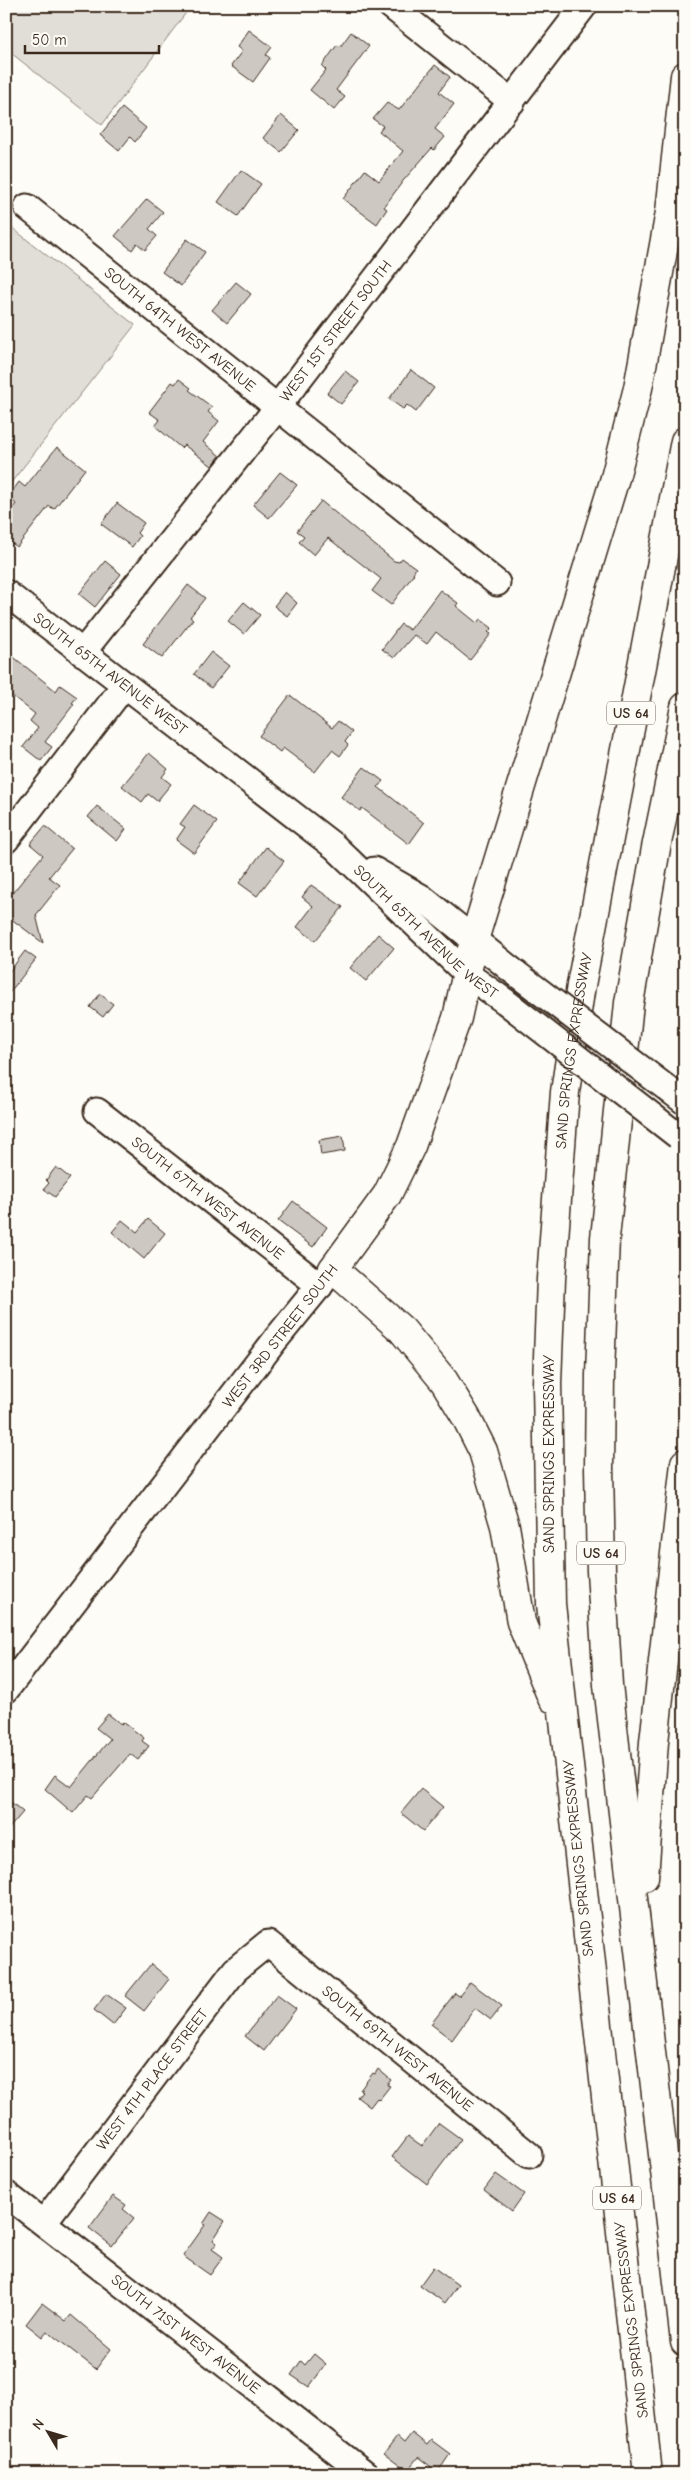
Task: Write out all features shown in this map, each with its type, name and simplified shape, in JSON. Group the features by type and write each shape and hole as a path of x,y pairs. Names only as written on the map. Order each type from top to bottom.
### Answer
{"main road":[{"name":"WEST 3RD STREET SOUTH","path":"327,1278 387,1195 399,1173 432,1090 457,1018 468,975 474,940 615,478 638,388 655,304 670,212 685,76"},
{"name":"SAND SPRINGS EXPRESSWAY","path":"648,2474 551,1604 547,1412 551,1279 565,1092 581,985 630,716 685,441"},
{"name":"US 64","path":"685,707 656,848 629,1003 605,1238 600,1375 600,1514 608,1685 640,1937 685,2342"},
{"path":"327,1278 402,1330 444,1381 466,1417 483,1450 505,1526 521,1622 564,1725"},
{"path":"640,1937 654,1742 685,1463"}],"street":[{"path":"391,6 512,102"},
{"name":"WEST 1ST STREET SOUTH","path":"82,654 276,409 584,6"},
{"name":"SOUTH 64TH WEST AVENUE","path":"27,207 276,409 497,584"},
{"name":"SOUTH 65TH AVENUE WEST","path":"6,593 82,654 335,847 468,975 506,1002 682,1139"},
{"path":"6,840 124,686"},
{"name":"SOUTH 65TH AVENUE WEST","path":"335,847 421,897 509,968 685,1102"},
{"name":"SOUTH 67TH WEST AVENUE","path":"97,1110 327,1278"},
{"name":"WEST 3RD STREET SOUTH","path":"6,1690 276,1339 327,1278"},
{"name":"SOUTH 69TH WEST AVENUE","path":"268,1943 529,2155"},
{"name":"WEST 4TH PLACE STREET","path":"44,2222 235,1970 268,1943"},
{"name":"SOUTH 71ST WEST AVENUE","path":"6,2194 366,2474"}],"shaded area":[{"path":"6,6 191,6 102,125 6,49"},
{"path":"11,227 135,325 6,489 6,233"}],"building":[{"path":"249,30 272,47 266,55 270,58 253,82 231,66 242,51 237,47"},
{"path":"351,32 369,46 336,90 345,97 334,110 310,90 326,70 322,66 337,45 340,47"},
{"path":"435,65 450,77 439,92 454,104 435,129 445,137 434,150 432,148 403,181 384,207 387,209 377,224 343,199 365,170 379,181 403,151 379,131 383,126 373,119 387,103 399,110"},
{"path":"122,108 146,128 135,142 130,137 119,151 100,135"},
{"path":"281,115 299,130 281,152 263,138"},
{"path":"241,170 261,184 238,216 218,202"},
{"path":"147,199 163,212 149,229 157,236 145,250 137,243 132,250 115,236"},
{"path":"187,239 205,252 181,286 162,272"},
{"path":"236,282 251,294 227,323 212,310"},
{"path":"411,370 434,388 416,412 407,405 403,409 389,399"},
{"path":"345,371 359,382 341,404 327,393"},
{"path":"179,379 191,388 189,390 212,407 208,412 219,421 203,442 220,456 212,466 184,445 181,448 155,426 160,420 149,412 172,382 175,384"},
{"path":"57,447 85,469 54,509 49,506 17,547 6,539 6,516 16,504 8,497 19,482 25,487"},
{"path":"280,472 297,485 269,518 253,505"},
{"path":"321,501 394,561 399,562 402,558 416,568 414,574 391,605 372,591 381,579 328,538 314,555 299,542 304,536 297,531"},
{"path":"117,503 144,523 137,533 140,536 132,547 101,524"},
{"path":"105,561 121,574 95,607 79,594"},
{"path":"188,585 205,598 190,617 193,619 162,658 143,644"},
{"path":"440,590 458,603 456,606 477,623 480,619 492,628 488,632 491,634 470,660 436,632 427,644 414,635 394,658 382,649 401,624 410,630"},
{"path":"285,592 297,603 287,616 274,606"},
{"path":"244,602 260,615 244,634 228,621"},
{"path":"6,651 56,691 60,685 77,697 72,703 74,704 45,742 52,747 41,761 23,747 38,728 30,721 35,714 6,691"},
{"path":"211,652 229,666 211,688 194,674"},
{"path":"290,695 332,728 338,721 352,732 345,742 348,745 340,756 332,750 315,772 283,748 280,752 259,736"},
{"path":"149,753 168,769 162,777 171,784 157,801 148,794 142,802 122,786"},
{"path":"364,767 383,781 378,787 424,823 409,844 362,808 360,811 341,797"},
{"path":"194,805 217,822 194,853 176,840 185,827 180,824"},
{"path":"97,806 126,829 117,841 88,817"},
{"path":"45,826 72,849 49,877 60,885 36,915 43,943 6,915 6,901 43,855 30,844"},
{"path":"266,847 284,861 257,896 239,883"},
{"path":"311,885 343,907 315,941 297,927 313,906 302,897"},
{"path":"378,934 394,948 366,981 350,968"},
{"path":"25,951 36,959 6,997 6,976"},
{"path":"100,994 113,1004 103,1017 90,1007"},
{"path":"343,1136 345,1151 321,1155 319,1140"},
{"path":"56,1167 70,1178 55,1197 44,1189 49,1183 46,1180"},
{"path":"293,1201 327,1227 313,1247 278,1221"},
{"path":"148,1219 165,1233 144,1259 112,1232 122,1220 137,1232"},
{"path":"108,1714 121,1724 123,1722 144,1738 142,1741 149,1746 138,1760 130,1754 92,1798 88,1795 73,1813 45,1789 55,1775 71,1787 110,1739 96,1728"},
{"path":"421,1789 443,1807 423,1831 401,1813"},
{"path":"6,1798 23,1812 6,1832"},
{"path":"151,1964 169,1979 144,2011 125,1996"},
{"path":"470,1982 502,2006 491,2020 475,2008 452,2040 431,2024 455,1993 459,1996"},
{"path":"106,1994 126,2008 113,2025 94,2010"},
{"path":"277,1995 296,2009 264,2051 245,2036"},
{"path":"378,2069 391,2080 387,2085 390,2086 379,2100 377,2098 370,2107 357,2097 362,2091 360,2090"},
{"path":"439,2123 461,2139 427,2184 392,2157 408,2136 422,2146"},
{"path":"496,2174 524,2194 512,2211 484,2190"},
{"path":"113,2196 126,2205 123,2209 134,2218 112,2246 89,2228"},
{"path":"211,2212 225,2221 213,2240 217,2243 212,2249 223,2257 210,2275 183,2256 205,2225 203,2224"},
{"path":"433,2267 458,2285 445,2303 420,2285"},
{"path":"42,2303 66,2321 71,2315 111,2349 96,2369 47,2331 42,2337 26,2324"},
{"path":"314,2354 326,2364 309,2387 291,2375 301,2361 305,2365"},
{"path":"412,2433 427,2445 431,2440 450,2454 438,2472 418,2457 407,2471 384,2454 397,2437 404,2443"}]}
